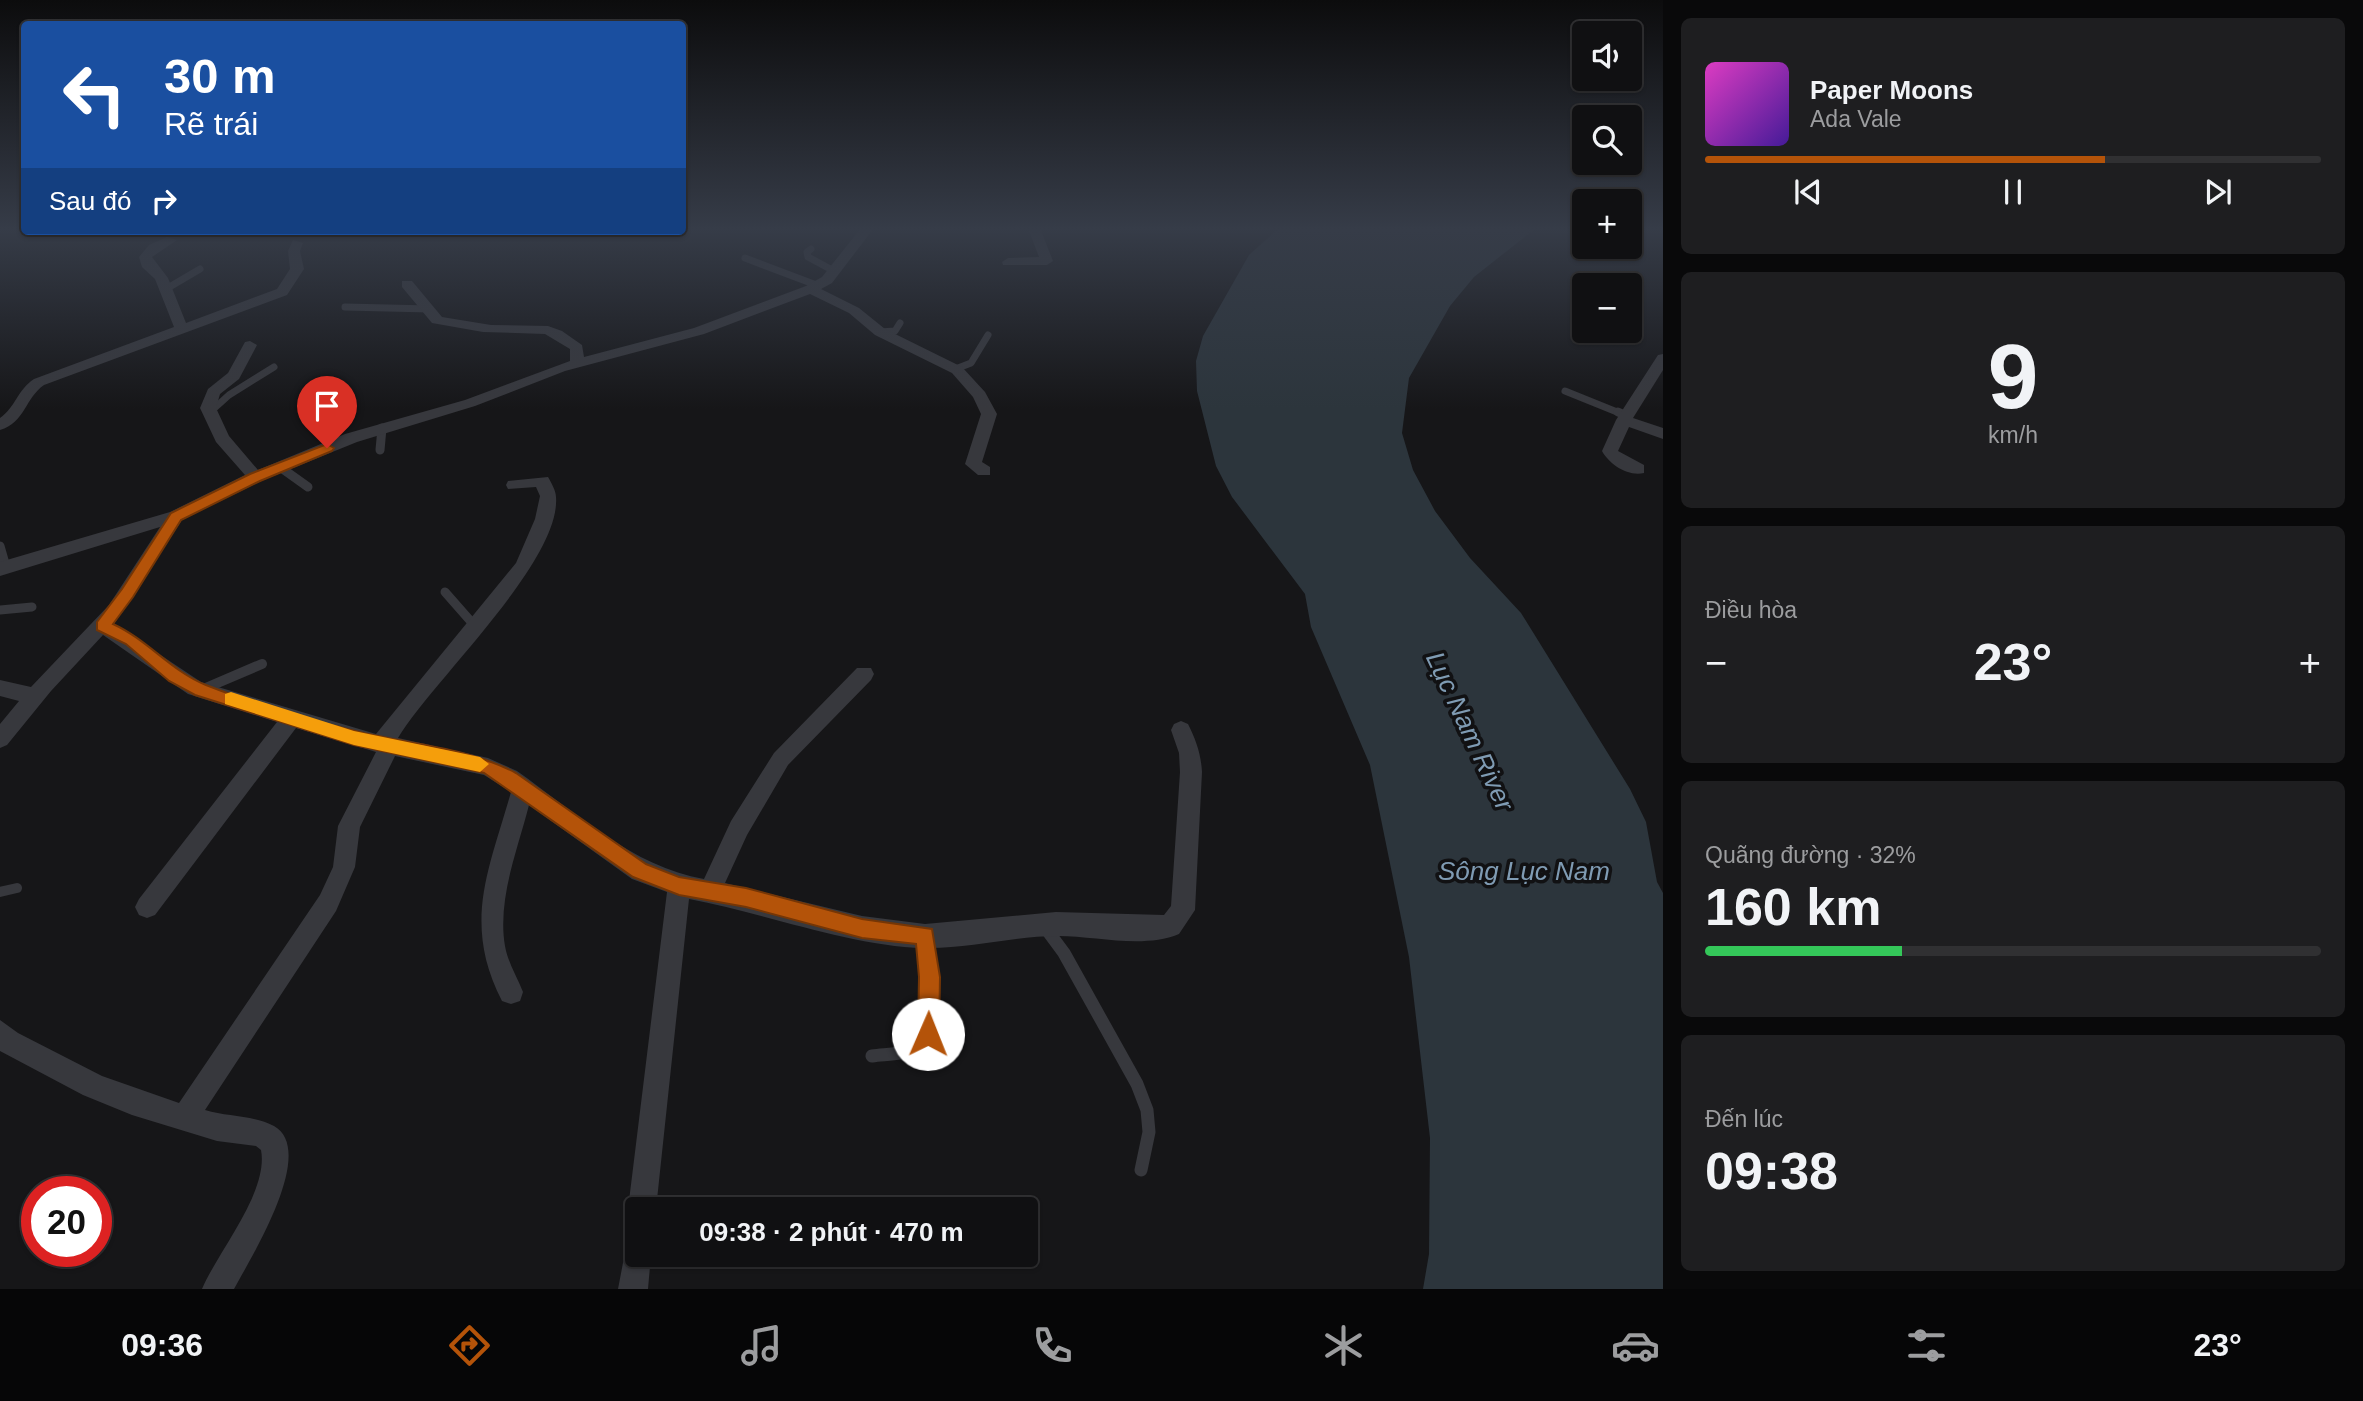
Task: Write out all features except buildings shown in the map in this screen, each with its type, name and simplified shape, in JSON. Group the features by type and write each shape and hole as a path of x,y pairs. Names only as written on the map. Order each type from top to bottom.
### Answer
{"street":[{"path":"0,425 16,416 25,393 33,385 182,331 282,292 285,288"},
{"path":"411,288 437,320 499,329 528,326 556,333 576,348 577,363"},
{"path":"815,288 823,298 851,308 880,332 958,368 989,414 974,460 974,464 984,471"},
{"path":"3,568 176,516 255,477 382,428 470,403 577,363 699,331 815,288"},
{"path":"166,289 182,331"},
{"path":"250,345 234,376 213,393 208,402 209,413 222,438 255,477"},
{"path":"1638,469 1610,454 1626,418 1663,358"},
{"path":"1626,418 1663,434"},
{"path":"185,1117 328,904 344,867 349,826 385,744 474,625 523,566 542,525 548,496 544,482 514,485"},
{"path":"0,739 34,696 102,626 128,593 176,516"},
{"path":"102,626 131,639 175,676 201,690 354,738 488,766 640,870 679,886 710,891 862,929 925,936 1042,924 1164,929 1177,920 1183,911 1191,772 1190,753 1181,730"},
{"path":"710,891 739,828 781,759 864,674"},
{"path":"0,688 34,696"},
{"path":"147,907 292,718"},
{"path":"511,992 496,965 489,930 523,789"},
{"path":"646,1197 679,886"},
{"path":"0,1033 9,1042 105,1091 232,1131 258,1132 270,1138 276,1149 276,1162 254,1226 217,1289"},
{"path":"633,1289 635,1267"}],"lane":[{"path":"345,307 430,310"},
{"path":"880,332 895,331 900,323"},
{"path":"958,368 971,363 988,335"},
{"path":"209,413 229,396 274,368"},
{"path":"1565,391 1626,418"},
{"path":"380,450 382,428"},
{"path":"280,467 308,487"},
{"path":"0,546 3,568"},
{"path":"445,592 474,625"},
{"path":"0,610 32,607"},
{"path":"201,690 262,664"},
{"path":"0,892 17,888"},
{"path":"1042,924 1064,953 1137,1084 1147,1110 1149,1132 1141,1170"},
{"path":"872,1056 911,1050 921,1044 928,1034 930,977 925,936"}],"water":[{"name":"Sông Lục Nam","path":"1230,288 1465,288 1450,306 1409,378 1402,433 1413,470 1435,511 1470,558 1521,613 1630,789 1646,822 1657,882 1663,893 1663,1289 1423,1289 1429,1254 1430,1138 1409,957 1370,765 1311,627 1305,594 1232,497 1216,466 1197,391 1196,361 1203,336"}],"slow traffic":[{"path":"231,699 354,738 480,764"}],"route":[{"path":"327,448 255,477 176,516 128,593 102,626 131,639 155,661 195,688 354,738 488,766 640,870 679,886 746,898 862,929 925,936 930,977 928,1034"}],"water label":[{"name":"Lục Nam River","path":"1470,731"}]}
